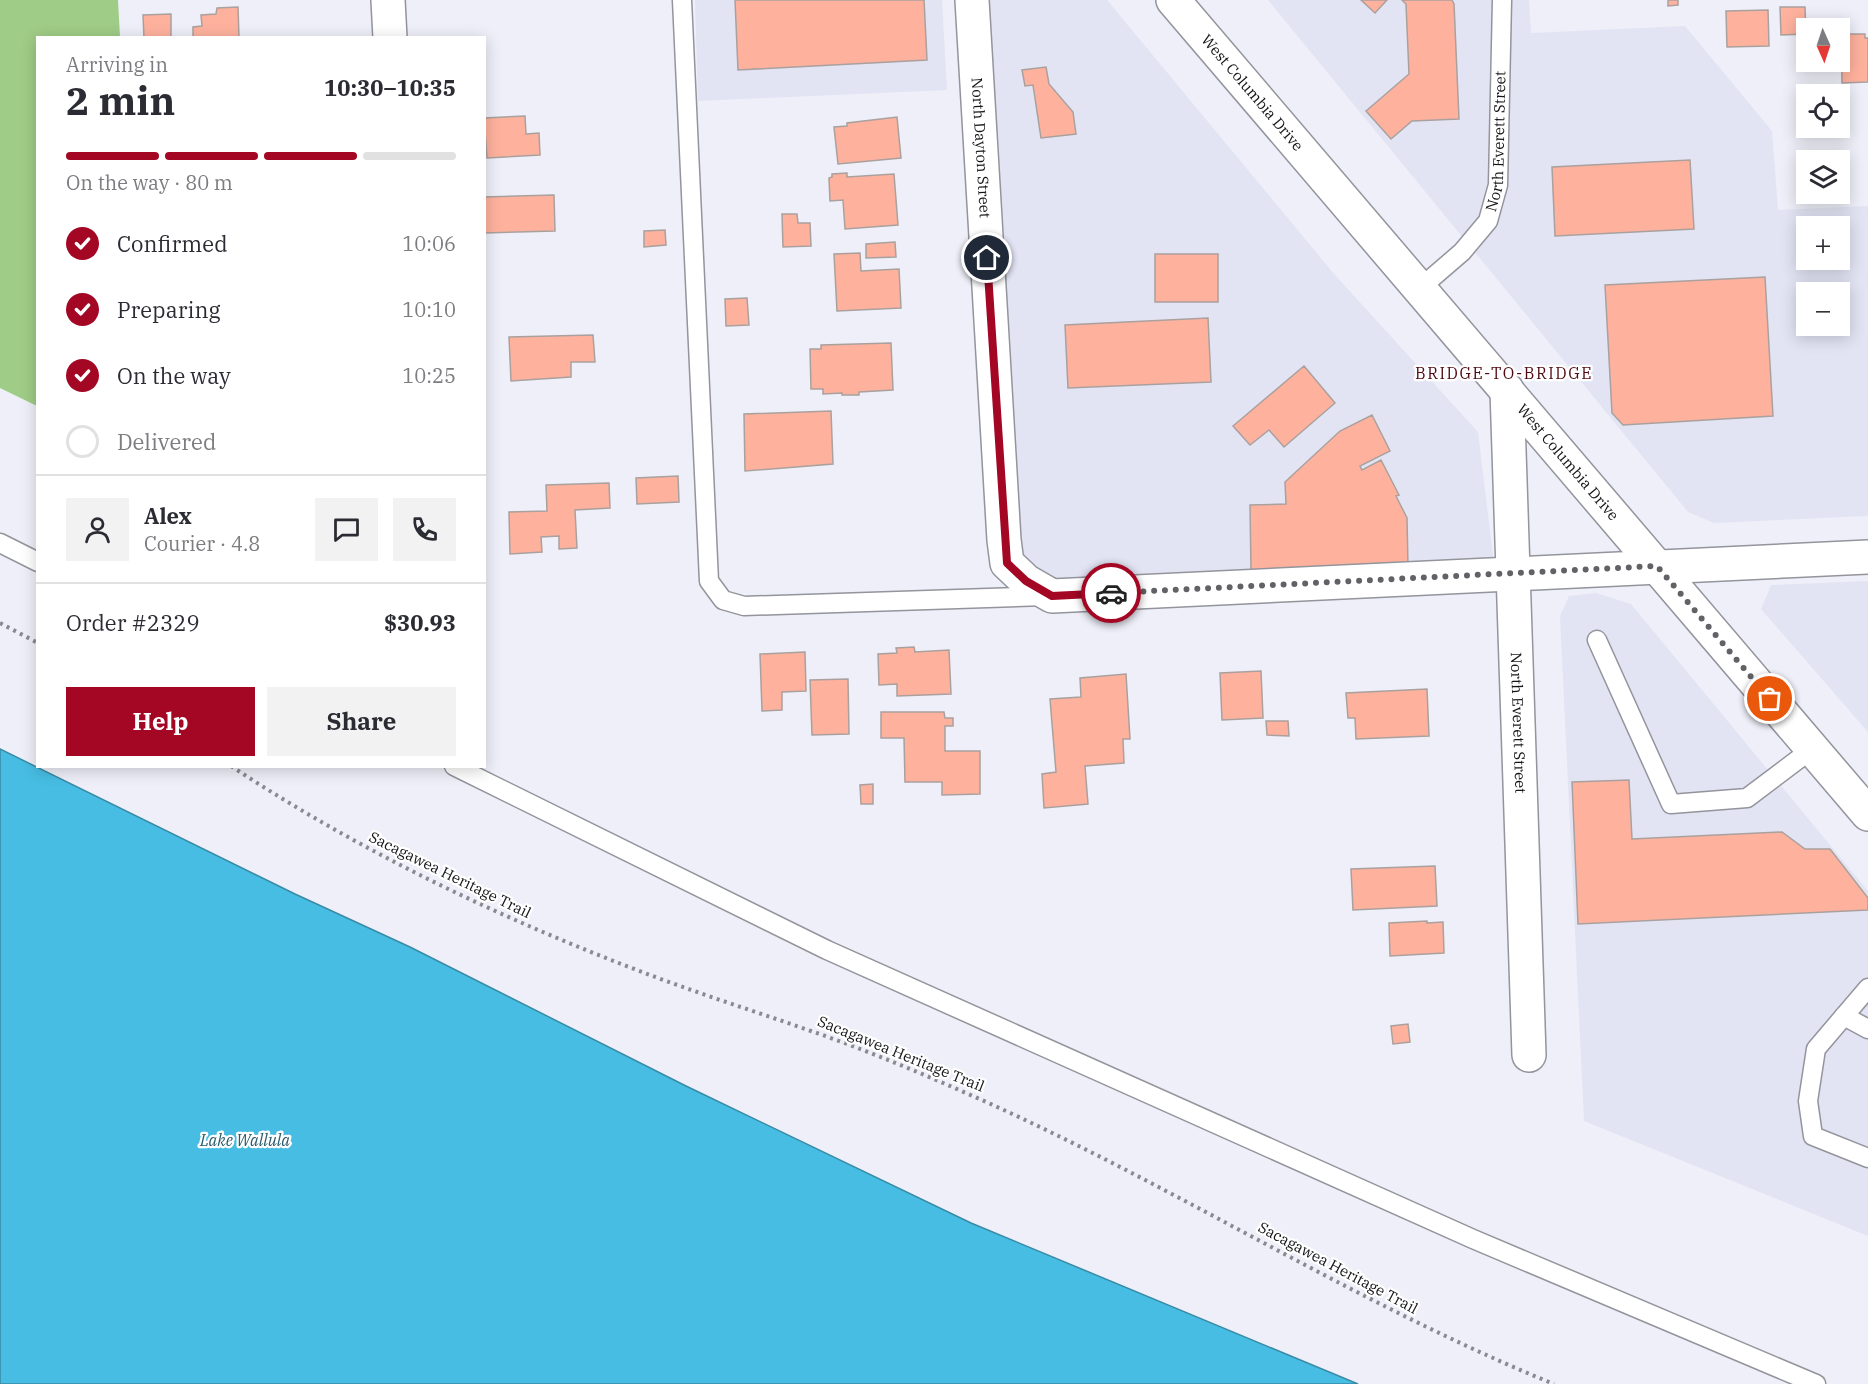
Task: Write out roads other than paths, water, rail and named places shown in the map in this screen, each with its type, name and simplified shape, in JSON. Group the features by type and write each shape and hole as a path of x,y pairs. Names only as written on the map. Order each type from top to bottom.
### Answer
{"street":[{"path":"388,0 390,36"},
{"name":"North Dayton Street","path":"972,0 1007,563 1026,581 1052,596"},
{"name":"West Columbia Drive","path":"1173,0 1868,814"},
{"name":"North Everett Street","path":"1507,390 1511,574 1529,1055"},
{"path":"1052,596 1868,557"}],"lane":[{"path":"682,0 708,581 723,600 744,606 1052,596"},
{"name":"North Everett Street","path":"1419,289 1462,252 1488,221 1498,185 1502,0"},
{"path":"0,543 36,561"},
{"path":"1597,640 1671,804 1747,798 1812,749"},
{"path":"458,768 837,955 1473,1239 1816,1384"},
{"path":"1868,988 1816,1049 1808,1101 1813,1136 1868,1158"},
{"path":"1844,1016 1868,1029"}],"water":[{"name":"Lake Wallula","path":"0,749 295,894 410,947 686,1086 971,1223 1358,1384 0,1384"}],"district":[{"name":"BRIDGE-TO-BRIDGE","path":"1504,373"}]}
